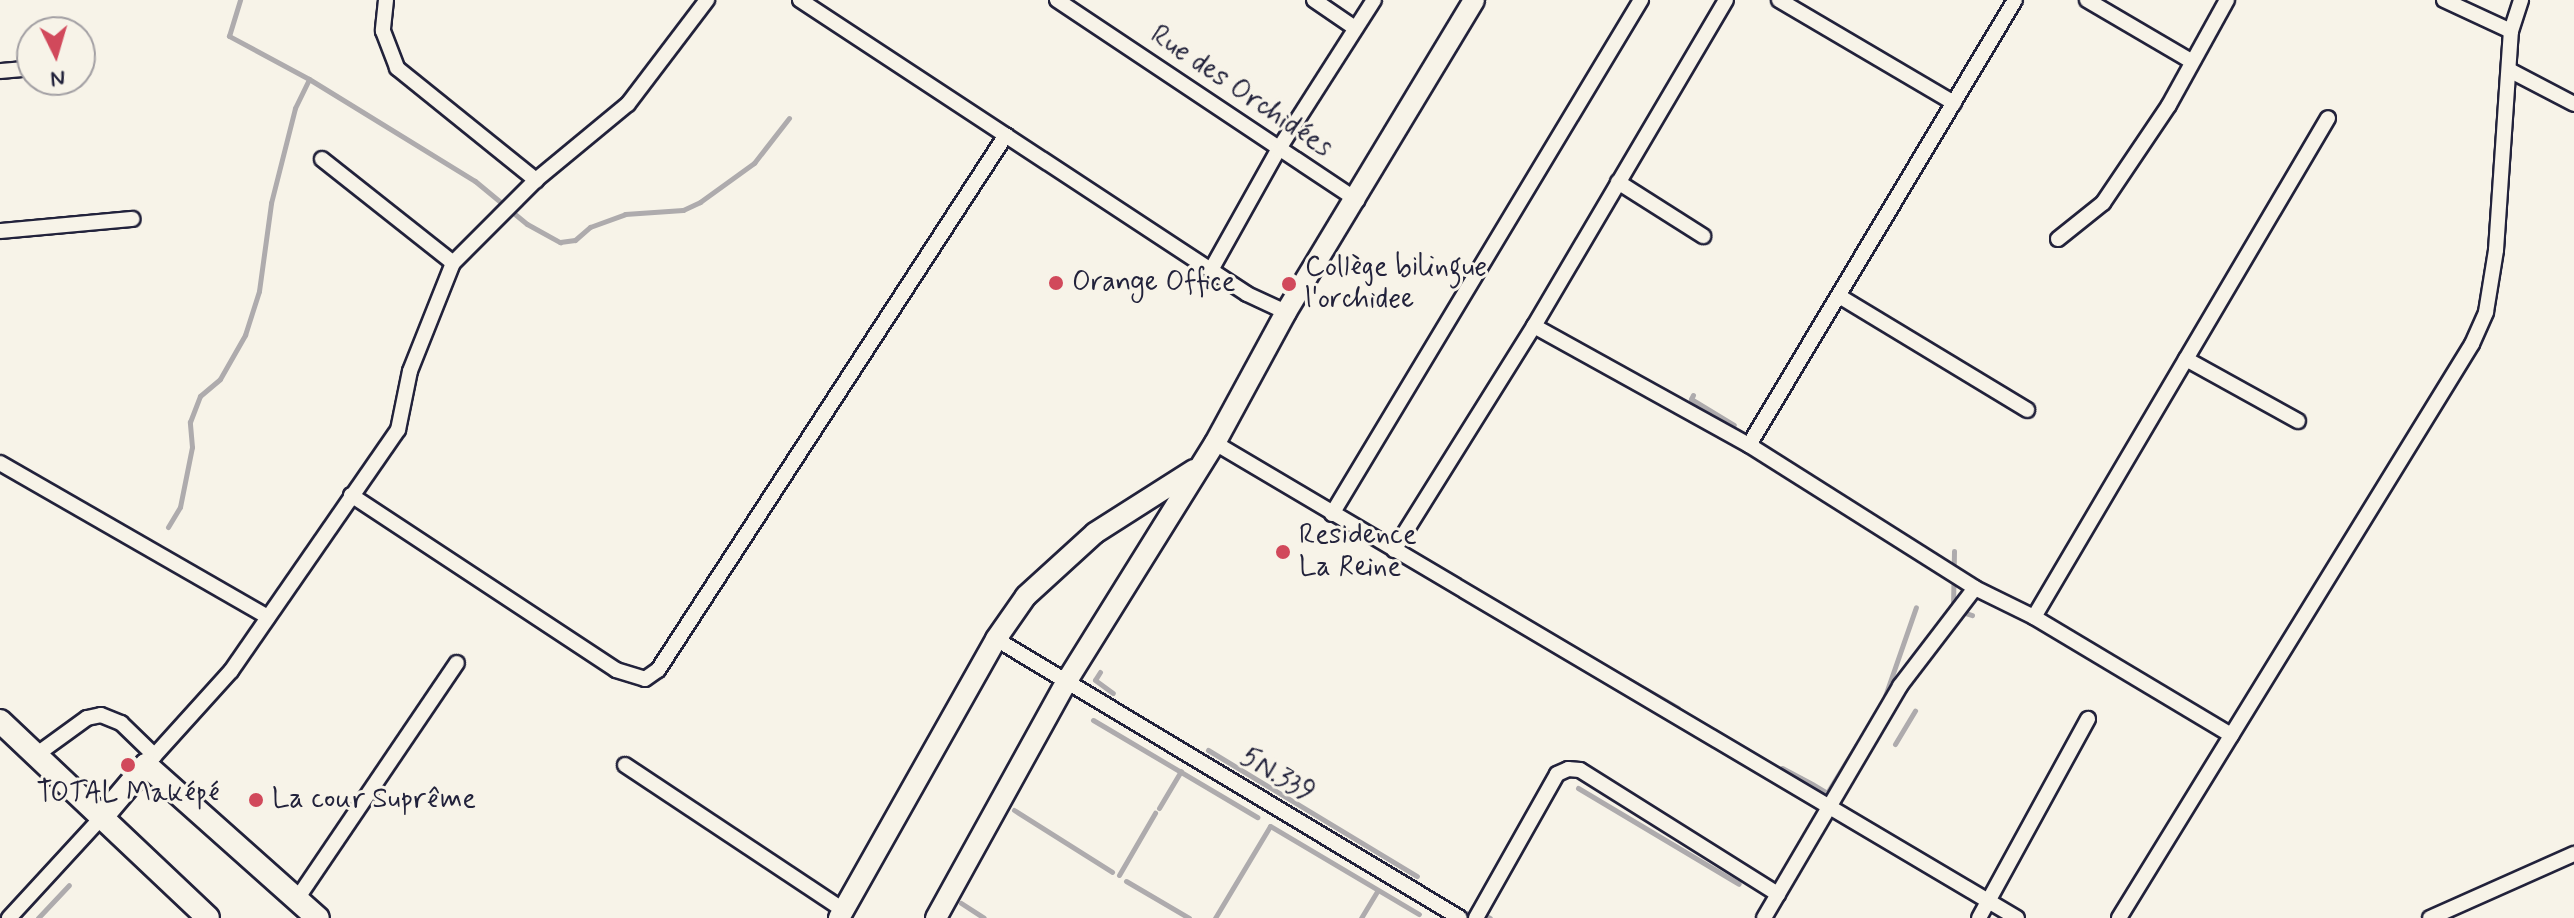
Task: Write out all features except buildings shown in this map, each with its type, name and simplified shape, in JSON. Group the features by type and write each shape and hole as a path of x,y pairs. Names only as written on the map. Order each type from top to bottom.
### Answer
{"main road":[{"path":"936,918 1068,679 1215,443 1286,312 1357,200 1474,0"},
{"path":"841,914 996,639 1026,596 1063,559 1201,465"},
{"path":"0,721 208,918"},
{"path":"102,817 151,760 318,918"}],"street":[{"path":"386,0 383,31 397,68 536,180"},
{"path":"36,755 87,718 101,715 121,723 151,760 231,671 398,430 410,371 453,263 536,180 628,104 707,0"},
{"path":"800,0 1211,270 1286,312"},
{"name":"Rue des Orchidées","path":"1057,0 1357,200"},
{"path":"1314,0 1355,28"},
{"path":"1211,270 1278,150 1374,0"},
{"path":"1332,514 1641,0"},
{"path":"1394,550 1534,326 1726,0"},
{"path":"1779,0 1954,103"},
{"path":"1749,445 2015,0"},
{"path":"2087,0 2191,61"},
{"path":"2058,239 2103,203 2169,105 2227,0"},
{"path":"2444,0 2511,31"},
{"path":"2119,918 2472,344 2486,312 2511,71 2511,31 2521,0"},
{"path":"2511,71 2574,104"},
{"path":"2034,617 2328,118"},
{"path":"351,495 616,670 645,679 658,670 1006,135"},
{"path":"322,159 453,263"},
{"path":"1618,182 1703,236"},
{"path":"0,231 132,219"},
{"path":"1839,296 2027,410"},
{"path":"1534,326 1749,445 1975,588 2034,617 2231,735"},
{"path":"2186,359 2298,421"},
{"path":"1215,443 2017,918"},
{"path":"0,463 268,617"},
{"path":"1764,918 1831,809 1905,678 1975,588"},
{"name":"5N.339","path":"996,639 1068,679 1460,918"},
{"path":"297,899 457,663"},
{"path":"1979,918 2088,719"},
{"path":"625,765 841,914"},
{"path":"1476,918 1557,774 1568,769 1580,770 1778,894"},
{"path":"9,918 102,817"},
{"path":"2430,918 2574,854"}],"waterway":[{"path":"168,527 180,507 192,447 190,422 200,396 220,379 245,335 259,291 271,203 295,108 309,79 229,36 240,0"},
{"path":"309,79 475,181 527,224 560,242 575,240 590,227 625,214 683,210 700,202 754,163 789,118"},
{"path":"1693,395 1691,399 1734,425"},
{"path":"1954,551 1953,609 1972,615"},
{"path":"1884,699 1916,607"},
{"path":"1100,672 1095,680 1113,693"},
{"path":"1626,678 1678,708"},
{"path":"1895,744 1915,711"},
{"path":"1093,720 1257,817"},
{"path":"1812,784 1827,793 1857,744"},
{"path":"1208,750 1417,876"},
{"path":"1782,768 1810,783"},
{"path":"1159,808 1181,771"},
{"path":"1578,788 1739,884"},
{"path":"1014,810 1112,872"},
{"path":"1119,875 1155,813"},
{"path":"1215,918 1270,826 1419,914"},
{"path":"1126,881 1189,918"},
{"path":"38,918 69,885"},
{"path":"1361,918 1377,891"},
{"path":"961,903 984,918"}],"place":[{"name":"Orange Office","path":"1056,283"},
{"name":"Collège bilingue l'orchidee","path":"1289,284"},
{"name":"Residence La Reine","path":"1283,552"},
{"name":"TOTAL Maképé","path":"128,765"},
{"name":"La cour Suprême","path":"256,800"}]}
